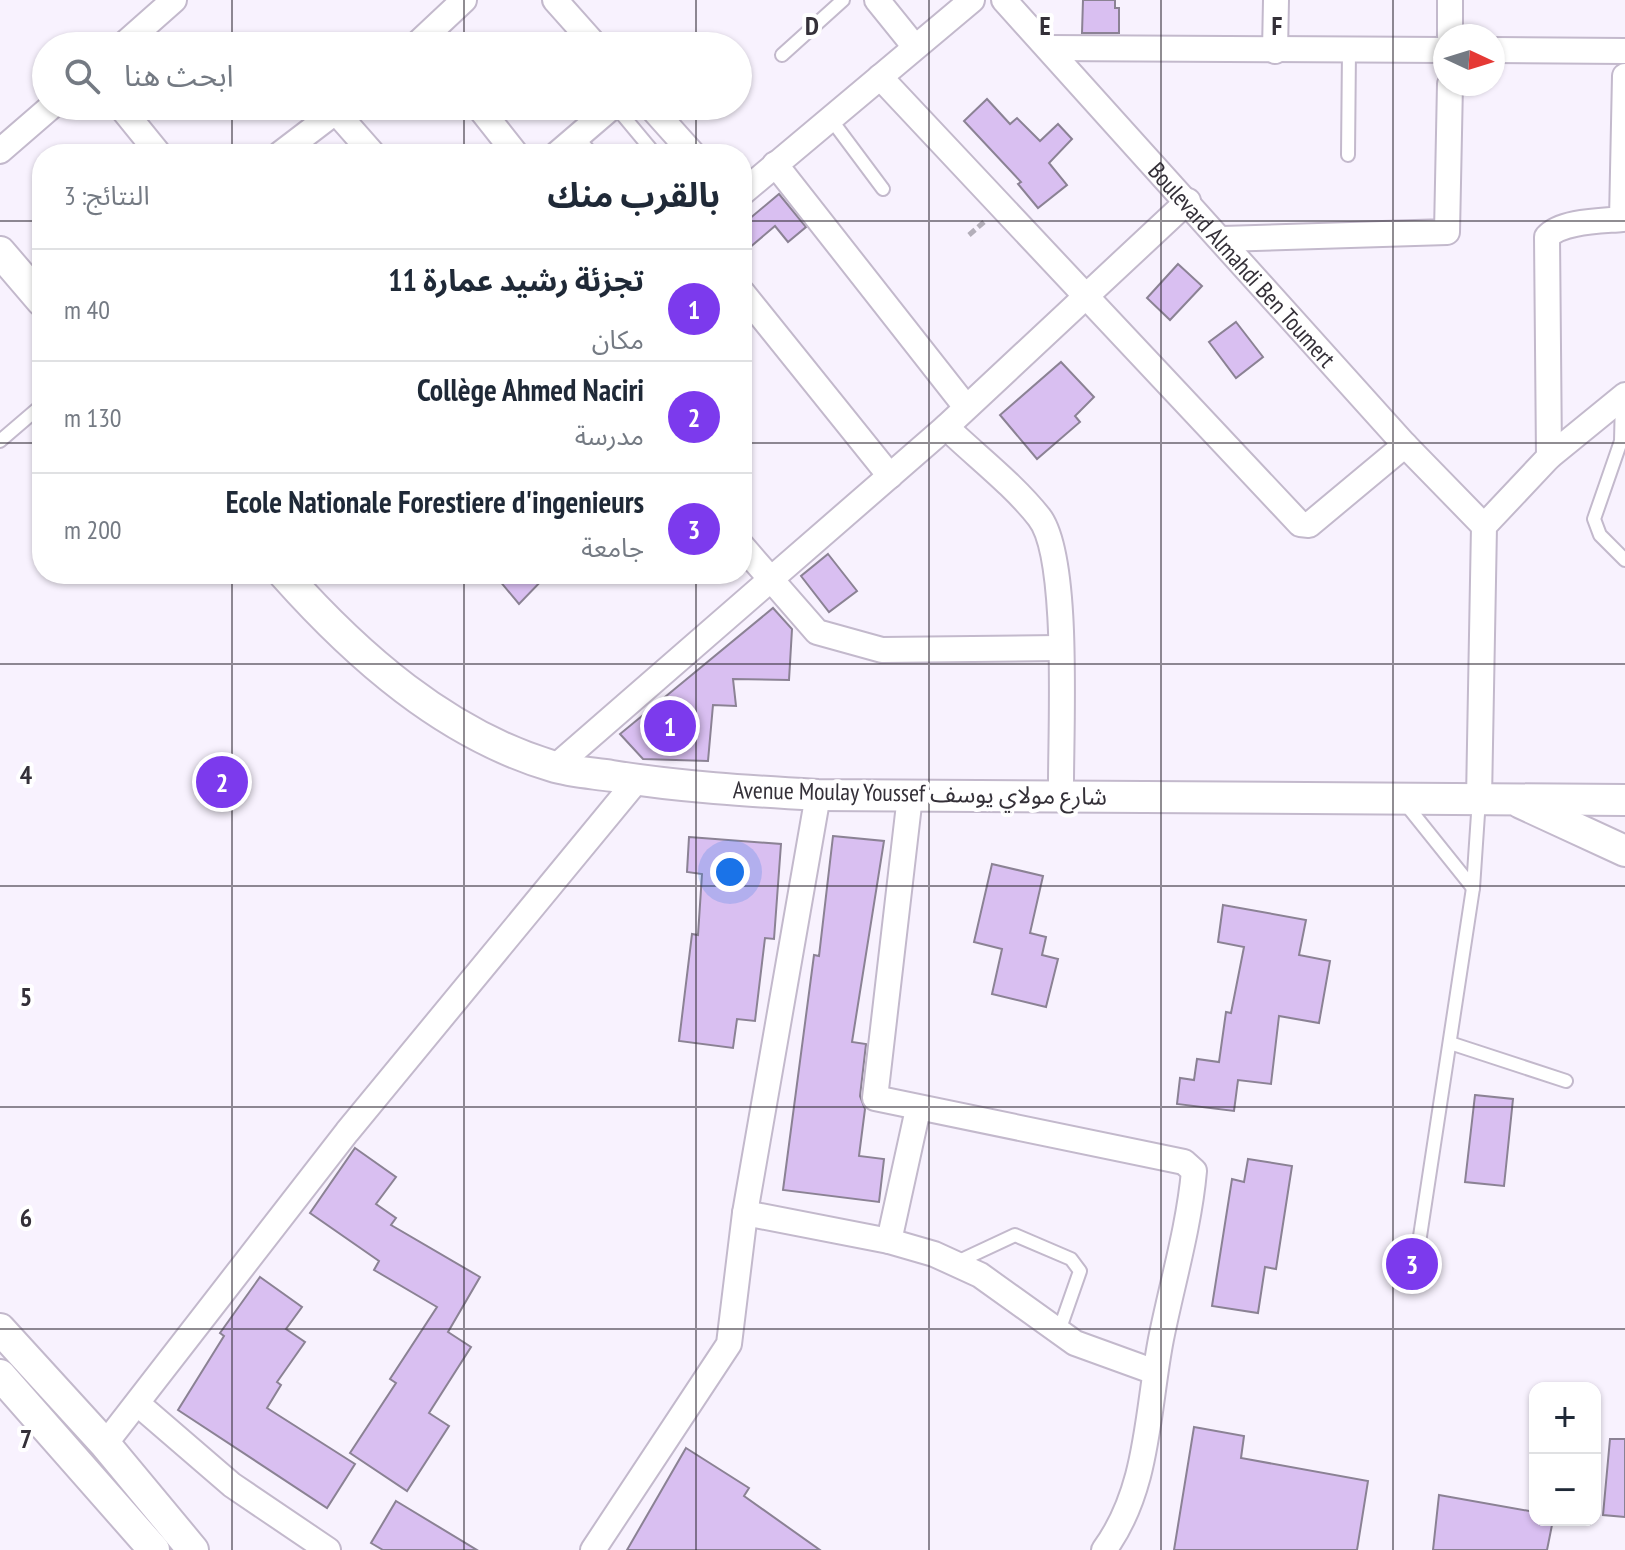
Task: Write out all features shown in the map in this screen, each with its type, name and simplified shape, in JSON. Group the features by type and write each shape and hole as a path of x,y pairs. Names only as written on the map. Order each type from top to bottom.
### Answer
{"street":[{"path":"138,32 174,0"},
{"path":"433,32 464,0"},
{"path":"555,0 584,32"},
{"path":"877,0 915,47"},
{"path":"752,184 972,0"},
{"name":"Boulevard Almahdi Ben Toumert","path":"1004,0 1405,445 1484,526"},
{"path":"1275,51 1276,0"},
{"path":"1450,0 1450,24"},
{"path":"1048,48 1433,50"},
{"path":"1505,50 1625,51"},
{"path":"1549,457 1547,237 1552,232 1587,223 1624,219 1625,76"},
{"path":"880,77 1302,525 1309,525 1405,445"},
{"path":"1222,239 1445,233 1449,227 1450,96"},
{"path":"0,151 36,120"},
{"path":"131,120 151,144"},
{"path":"293,144 325,120"},
{"path":"348,120 366,144"},
{"path":"489,120 508,144"},
{"path":"585,144 603,120"},
{"path":"663,120 684,144"},
{"path":"775,164 966,407"},
{"path":"555,767 946,427 1088,298 1188,201"},
{"path":"0,252 32,289"},
{"path":"752,304 890,476"},
{"path":"1479,799 1484,526 1549,457 1623,396"},
{"path":"946,427 1041,519 1052,547 1058,590 1061,797"},
{"path":"752,557 817,632 882,650 1059,648"},
{"name":"Avenue Moulay Youssef شارع مولاي يوسف","path":"299,584 386,675 443,715 512,753 555,767 637,780 818,795 1512,798 1622,804"},
{"path":"105,1444 347,1132 637,780"},
{"path":"593,1550 729,1344 745,1213 818,795"},
{"path":"910,796 874,1092 879,1100 1190,1164 1194,1176 1155,1372 1147,1439 1127,1512 1104,1550"},
{"path":"1512,798 1625,851"},
{"path":"1576,800 1625,851"},
{"path":"889,1241 918,1109"},
{"path":"745,1213 889,1241 955,1263 980,1275 1075,1343 1155,1372"},
{"path":"0,1329 105,1444 193,1550"},
{"path":"0,1375 154,1550"},
{"path":"138,1404 232,1485 328,1550"}],"lane":[{"path":"782,55 843,0"},
{"path":"1348,155 1349,50"},
{"path":"830,118 883,189"},
{"path":"626,120 646,144"},
{"path":"1623,396 1621,441 1594,519 1600,535 1625,560"},
{"path":"0,441 32,414"},
{"path":"1402,799 1473,888"},
{"path":"1417,1256 1473,888 1479,799"},
{"path":"1450,1043 1566,1081"},
{"path":"955,1263 1015,1235 1071,1259 1080,1271 1059,1331"}],"building":[{"path":"1083,0 1115,0 1115,8 1119,8 1119,33 1082,33"},
{"path":"987,99 1010,124 1017,118 1040,141 1058,124 1072,139 1049,163 1067,185 1038,208 1018,184 1021,182 964,121"},
{"path":"779,194 806,227 788,242 775,226 752,246 752,217"},
{"path":"1178,264 1202,286 1170,320 1147,298"},
{"path":"1236,322 1263,357 1236,378 1209,342"},
{"path":"1061,362 1094,397 1075,416 1080,422 1037,459 1000,415"},
{"path":"828,554 857,591 829,612 801,576"},
{"path":"502,584 538,584 519,604"},
{"path":"773,608 792,629 789,680 733,679 736,706 713,705 708,761 643,759 620,734"},
{"path":"833,836 884,841 852,1042 866,1044 860,1096 865,1109 859,1156 884,1159 879,1202 783,1190 814,955 819,956"},
{"path":"689,837 781,844 774,939 765,938 755,1021 737,1019 733,1048 679,1041 692,934 698,935 702,874 687,872"},
{"path":"992,864 1043,876 1030,933 1046,937 1042,955 1058,959 1046,1007 992,994 1002,949 974,942"},
{"path":"1223,905 1306,920 1299,955 1330,961 1319,1023 1279,1016 1271,1084 1238,1080 1234,1111 1177,1104 1180,1078 1194,1080 1197,1059 1219,1062 1226,1012 1231,1013 1244,947 1218,942"},
{"path":"1475,1095 1513,1099 1504,1186 1465,1182"},
{"path":"355,1148 396,1177 376,1204 396,1218 391,1225 480,1277 448,1332 471,1347 429,1413 449,1426 407,1491 350,1453 396,1383 390,1379 437,1307 374,1270 379,1261 310,1213"},
{"path":"1248,1159 1292,1166 1276,1269 1265,1267 1258,1313 1212,1306 1232,1179 1244,1182"},
{"path":"260,1277 302,1307 286,1329 305,1342 277,1382 281,1385 267,1408 355,1464 327,1508 178,1410 224,1336 220,1333"},
{"path":"1194,1427 1244,1436 1241,1458 1368,1481 1357,1550 1174,1550"},
{"path":"1610,1439 1625,1439 1625,1517 1603,1515"},
{"path":"686,1448 749,1488 744,1496 820,1550 627,1550"},
{"path":"1439,1495 1529,1511 1529,1526 1552,1526 1547,1550 1433,1550"},
{"path":"396,1501 477,1550 383,1550 371,1543"}],"place":[{"name":"تجزئة رشيد عمارة 11","path":"670,726"},
{"name":"Collège Ahmed Naciri","path":"222,782"},
{"name":"Ecole Nationale Forestiere d'ingenieurs","path":"1412,1264"}]}
